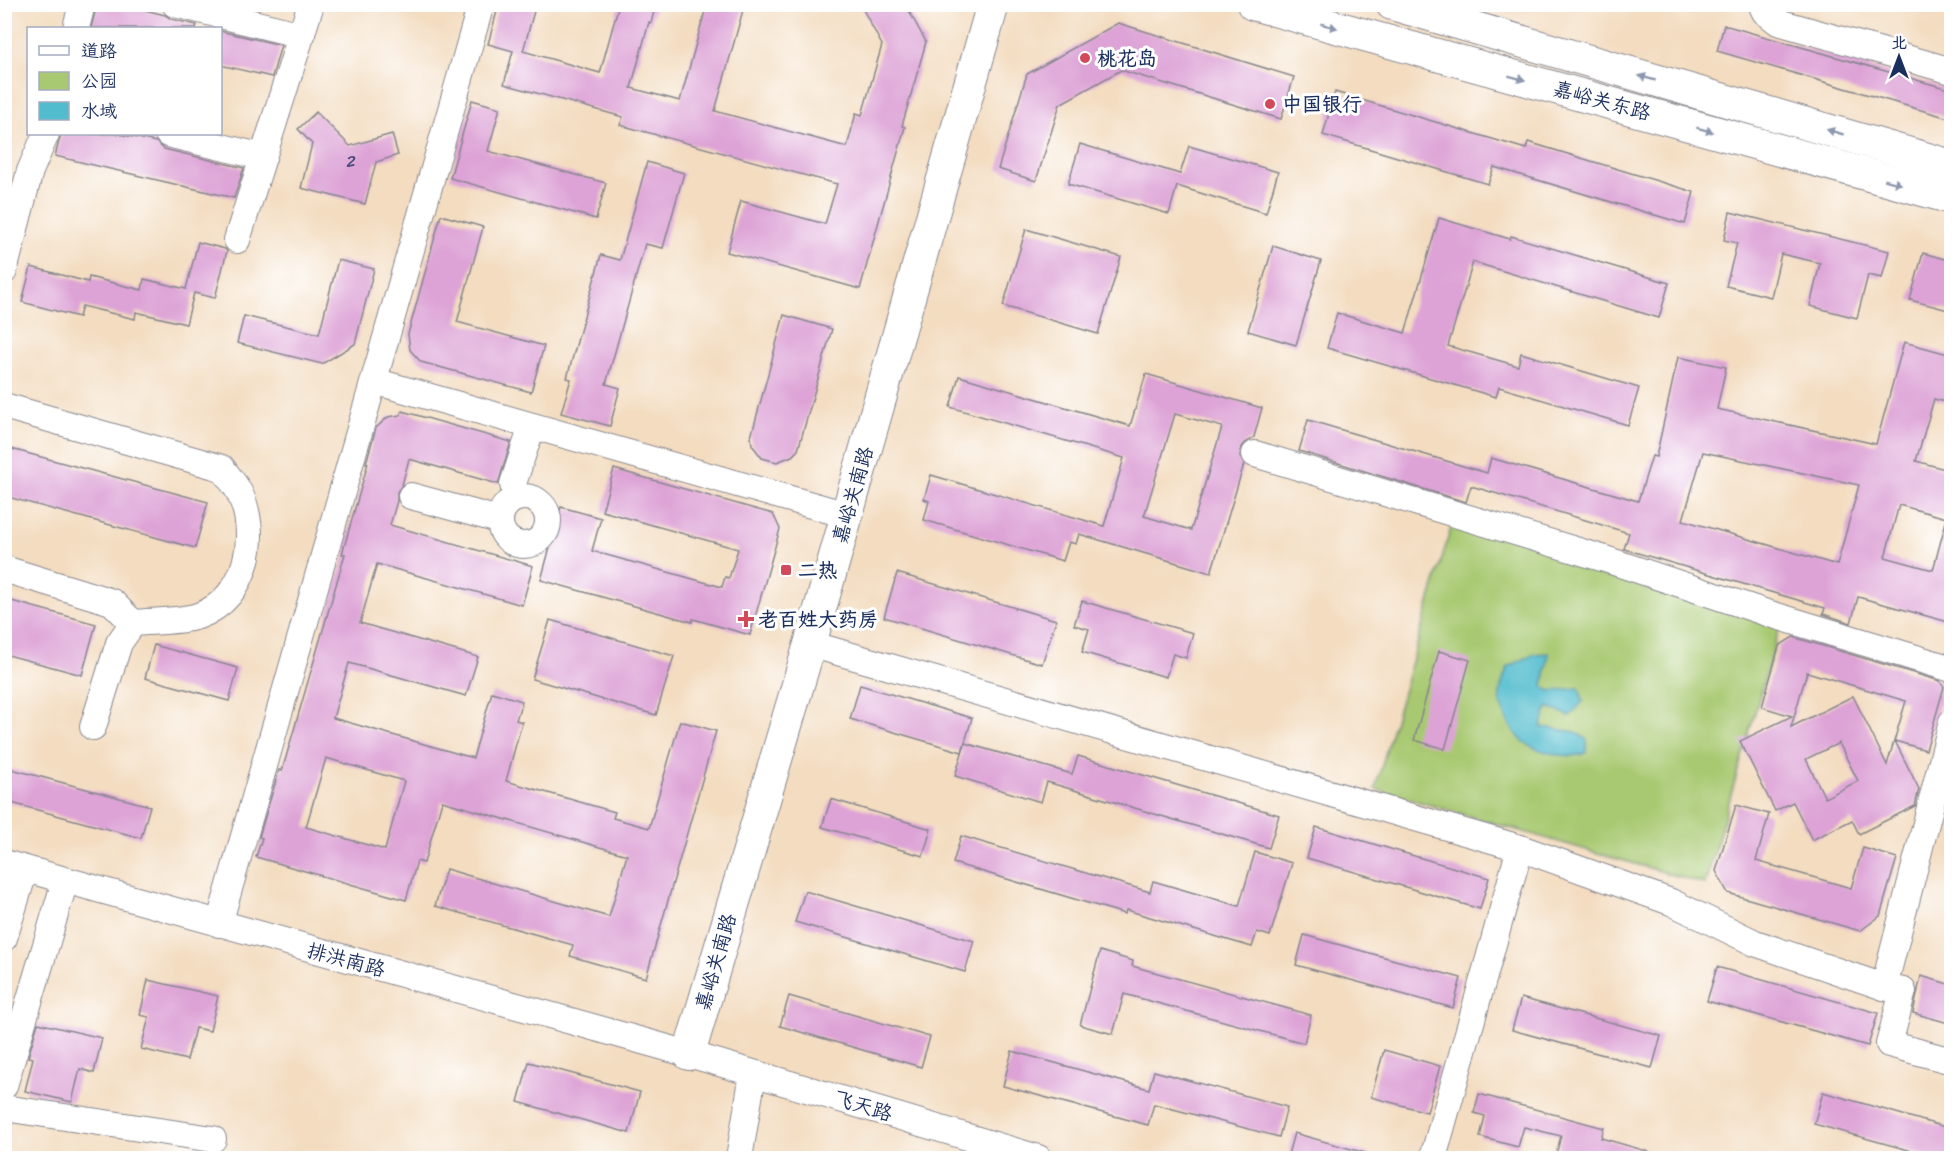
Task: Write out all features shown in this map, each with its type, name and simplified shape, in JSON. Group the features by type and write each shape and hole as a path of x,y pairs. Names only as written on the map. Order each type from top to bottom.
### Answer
{"main road":[{"name":"嘉峪关南路","path":"689,1054 810,644 993,4"},
{"name":"嘉峪关东路","path":"1253,4 1952,198"},
{"name":"嘉峪关东路","path":"1392,4 1952,166"}],"street":[{"path":"76,27 82,4"},
{"path":"176,4 302,35"},
{"path":"237,240 310,4"},
{"path":"219,924 482,4"},
{"path":"1761,4 1765,12 1778,22 1952,71"},
{"path":"4,270 30,171 46,135"},
{"path":"172,135 264,157"},
{"path":"374,381 847,515"},
{"path":"4,406 222,468 238,490 248,516 249,544 243,571 233,591 217,606 198,616 133,623 119,643 93,727"},
{"path":"516,498 513,484 532,426"},
{"path":"1255,454 1605,559 1770,614 1952,669"},
{"path":"411,496 499,520"},
{"path":"525,497 534,500 542,505 547,513 546,532 532,544 522,546 513,543 505,537 501,530 499,520 502,511 507,503 516,498 525,497"},
{"path":"4,569 112,602 133,623"},
{"path":"810,644 1520,848 1671,902 1755,943 1884,987 1903,991 1889,1044 1952,1061"},
{"path":"1884,987 1952,722"},
{"path":"1433,1158 1520,848"},
{"path":"4,938 15,866"},
{"name":"排洪南路","path":"15,866 689,1054"},
{"path":"4,1086 65,881"},
{"name":"飞天路","path":"689,1054 1038,1158"},
{"path":"740,1158 753,1074"},
{"path":"4,1108 213,1139"}],"green space":[{"path":"1453,521 1783,616 1705,884 1375,789"}],"water":[{"path":"1549,653 1543,686 1550,691 1579,688 1583,701 1570,716 1548,707 1541,727 1576,732 1587,740 1586,753 1571,756 1553,754 1529,745 1510,726 1504,714 1500,692 1508,667 1534,654"}],"building":[{"path":"97,4 121,4 197,25 196,27 91,27"},
{"path":"499,4 536,4 523,51 600,73 619,4 656,4 631,88 680,101 707,4 725,4 743,10 715,111 847,147 856,113 862,115 882,45 860,4 905,4 926,42 860,289 727,252 741,201 825,224 837,184 620,125 623,117 504,84 513,51 488,44"},
{"path":"1118,23 1294,77 1281,119 1121,70 1060,104 1036,181 998,169 1027,74"},
{"path":"1724,25 1952,90 1952,119 1717,51"},
{"path":"222,31 281,45 272,77 222,65"},
{"path":"1335,92 1526,149 1528,142 1694,192 1685,224 1494,167 1488,184 1323,135"},
{"path":"472,100 500,108 488,151 606,183 596,219 450,178"},
{"path":"316,112 350,146 392,134 398,155 376,162 365,204 301,188 312,144 298,129"},
{"path":"61,135 124,135 156,142 164,149 244,168 234,198 55,156"},
{"path":"1080,144 1180,174 1189,146 1278,172 1266,213 1177,186 1169,214 1068,184"},
{"path":"647,162 684,173 663,248 645,244 606,384 620,388 610,426 561,413 571,379 567,378 601,255 620,260"},
{"path":"1730,212 1889,251 1882,278 1868,275 1857,318 1810,306 1820,263 1781,254 1771,297 1726,286 1737,243 1724,240"},
{"path":"441,215 483,227 457,322 544,346 531,392 421,362 410,350 408,334"},
{"path":"1439,218 1510,239 1511,236 1669,283 1659,318 1473,262 1448,346 1518,366 1521,353 1639,388 1628,425 1499,387 1496,397 1327,348 1337,313 1405,333"},
{"path":"1026,229 1121,257 1098,334 1003,306"},
{"path":"198,242 227,251 215,298 194,293 186,324 136,312 135,319 82,306 79,317 22,302 31,267 88,282 89,277 142,290 144,279 186,289"},
{"path":"1273,246 1321,261 1296,345 1248,331"},
{"path":"1923,253 1952,261 1952,311 1910,300"},
{"path":"338,260 374,269 355,344 322,364 237,343 244,316 319,334"},
{"path":"784,315 832,329 798,450 792,456 777,462 762,458 752,445 751,437"},
{"path":"1904,342 1952,355 1952,404 1934,399 1916,461 1952,471 1952,623 1858,597 1851,623 1823,614 1825,608 1624,549 1629,533 1471,486 1466,502 1299,451 1308,420 1487,473 1491,458 1638,501 1652,456 1656,457 1678,357 1726,367 1717,409 1876,444","holes":["1703,452 1859,485 1837,565 1683,520","1899,505 1947,518 1933,570 1885,557"]},
{"path":"1146,374 1262,408 1254,437 1241,449 1240,457 1244,464 1211,573 1079,534 1076,544 1069,542 1063,561 924,520 929,501 924,499 931,475 1104,526 1124,458 950,407 959,376 1130,426","holes":["1175,414 1222,427 1191,530 1144,516"]},
{"path":"402,411 511,442 498,484 409,459 402,485 397,492 397,501 390,525 533,566 522,605 377,564 360,623 478,657 466,696 349,663 333,718 473,758 492,692 522,701 516,720 522,722 506,781 615,812 613,818 649,828 680,721 716,731 646,978 570,956 573,945 435,906 446,869 609,917 627,855 442,801 424,863 417,861 406,900 256,857 262,838 259,837 279,770 282,771 345,554 342,554 376,428 388,417 400,415","holes":["326,758 404,781 385,850 306,827"]},
{"path":"4,447 208,502 195,548 4,496"},
{"path":"614,469 773,514 780,529 750,635 693,619 692,622 541,580 561,507 601,518 592,551 722,587 725,577 729,578 738,549 602,511"},
{"path":"897,573 1056,620 1042,664 884,617"},
{"path":"8,600 96,624 82,675 4,654 4,611"},
{"path":"1082,601 1193,633 1186,658 1173,654 1166,677 1082,652 1089,629 1074,625"},
{"path":"550,620 674,656 656,715 532,679"},
{"path":"1793,637 1940,681 1944,687 1926,750 1895,741 1919,789 1915,806 1859,834 1852,820 1812,840 1793,802 1775,811 1740,741 1792,716 1762,707 1779,646","holes":["1807,672 1906,701 1887,765 1853,696 1791,727","1839,743 1858,781 1825,798 1806,759"]},
{"path":"154,645 238,668 229,701 145,678"},
{"path":"1439,651 1470,660 1445,749 1414,740"},
{"path":"860,685 972,718 962,752 850,719"},
{"path":"965,743 1072,774 1078,756 1279,815 1269,848 1047,782 1041,802 955,776"},
{"path":"4,767 150,806 141,838 4,801"},
{"path":"831,799 931,829 923,856 822,827"},
{"path":"1736,805 1769,814 1756,861 1851,888 1863,848 1897,858 1880,916 1860,931 1728,893 1716,871"},
{"path":"1316,827 1489,878 1480,909 1307,858"},
{"path":"961,836 1150,892 1153,881 1239,906 1255,852 1292,863 1270,936 1257,932 1252,947 1126,910 1125,914 953,863"},
{"path":"805,891 974,941 965,972 795,922"},
{"path":"1304,935 1461,978 1453,1008 1296,965"},
{"path":"1100,951 1133,961 1132,966 1311,1015 1304,1043 1124,994 1113,1034 1080,1025"},
{"path":"1717,967 1878,1013 1868,1046 1707,1001"},
{"path":"1921,976 1952,985 1952,1024 1913,1013"},
{"path":"148,980 218,996 210,1031 195,1028 187,1060 141,1049 149,1017 140,1015"},
{"path":"789,996 930,1037 921,1067 780,1026"},
{"path":"1521,998 1661,1036 1652,1068 1512,1030"},
{"path":"38,1023 102,1038 94,1073 80,1069 72,1102 25,1091 33,1058 28,1057"},
{"path":"1384,1050 1440,1066 1427,1112 1371,1097"},
{"path":"1012,1051 1149,1089 1154,1071 1287,1107 1279,1137 1154,1104 1148,1125 1003,1086"},
{"path":"529,1062 640,1092 629,1133 518,1102"},
{"path":"1823,1092 1952,1129 1952,1158 1937,1158 1814,1124"},
{"path":"1479,1094 1604,1128 1601,1138 1657,1154 1657,1158 1555,1158 1561,1136 1524,1127 1518,1147 1480,1137 1485,1116 1474,1113"},
{"path":"1294,1133 1369,1154 1368,1158 1287,1158"}],"place":[{"name":"桃花岛","path":"1085,58"},
{"name":"中国银行","path":"1270,104"},
{"name":"二热","path":"786,570"},
{"name":"老百姓大药房","path":"746,619"}]}
